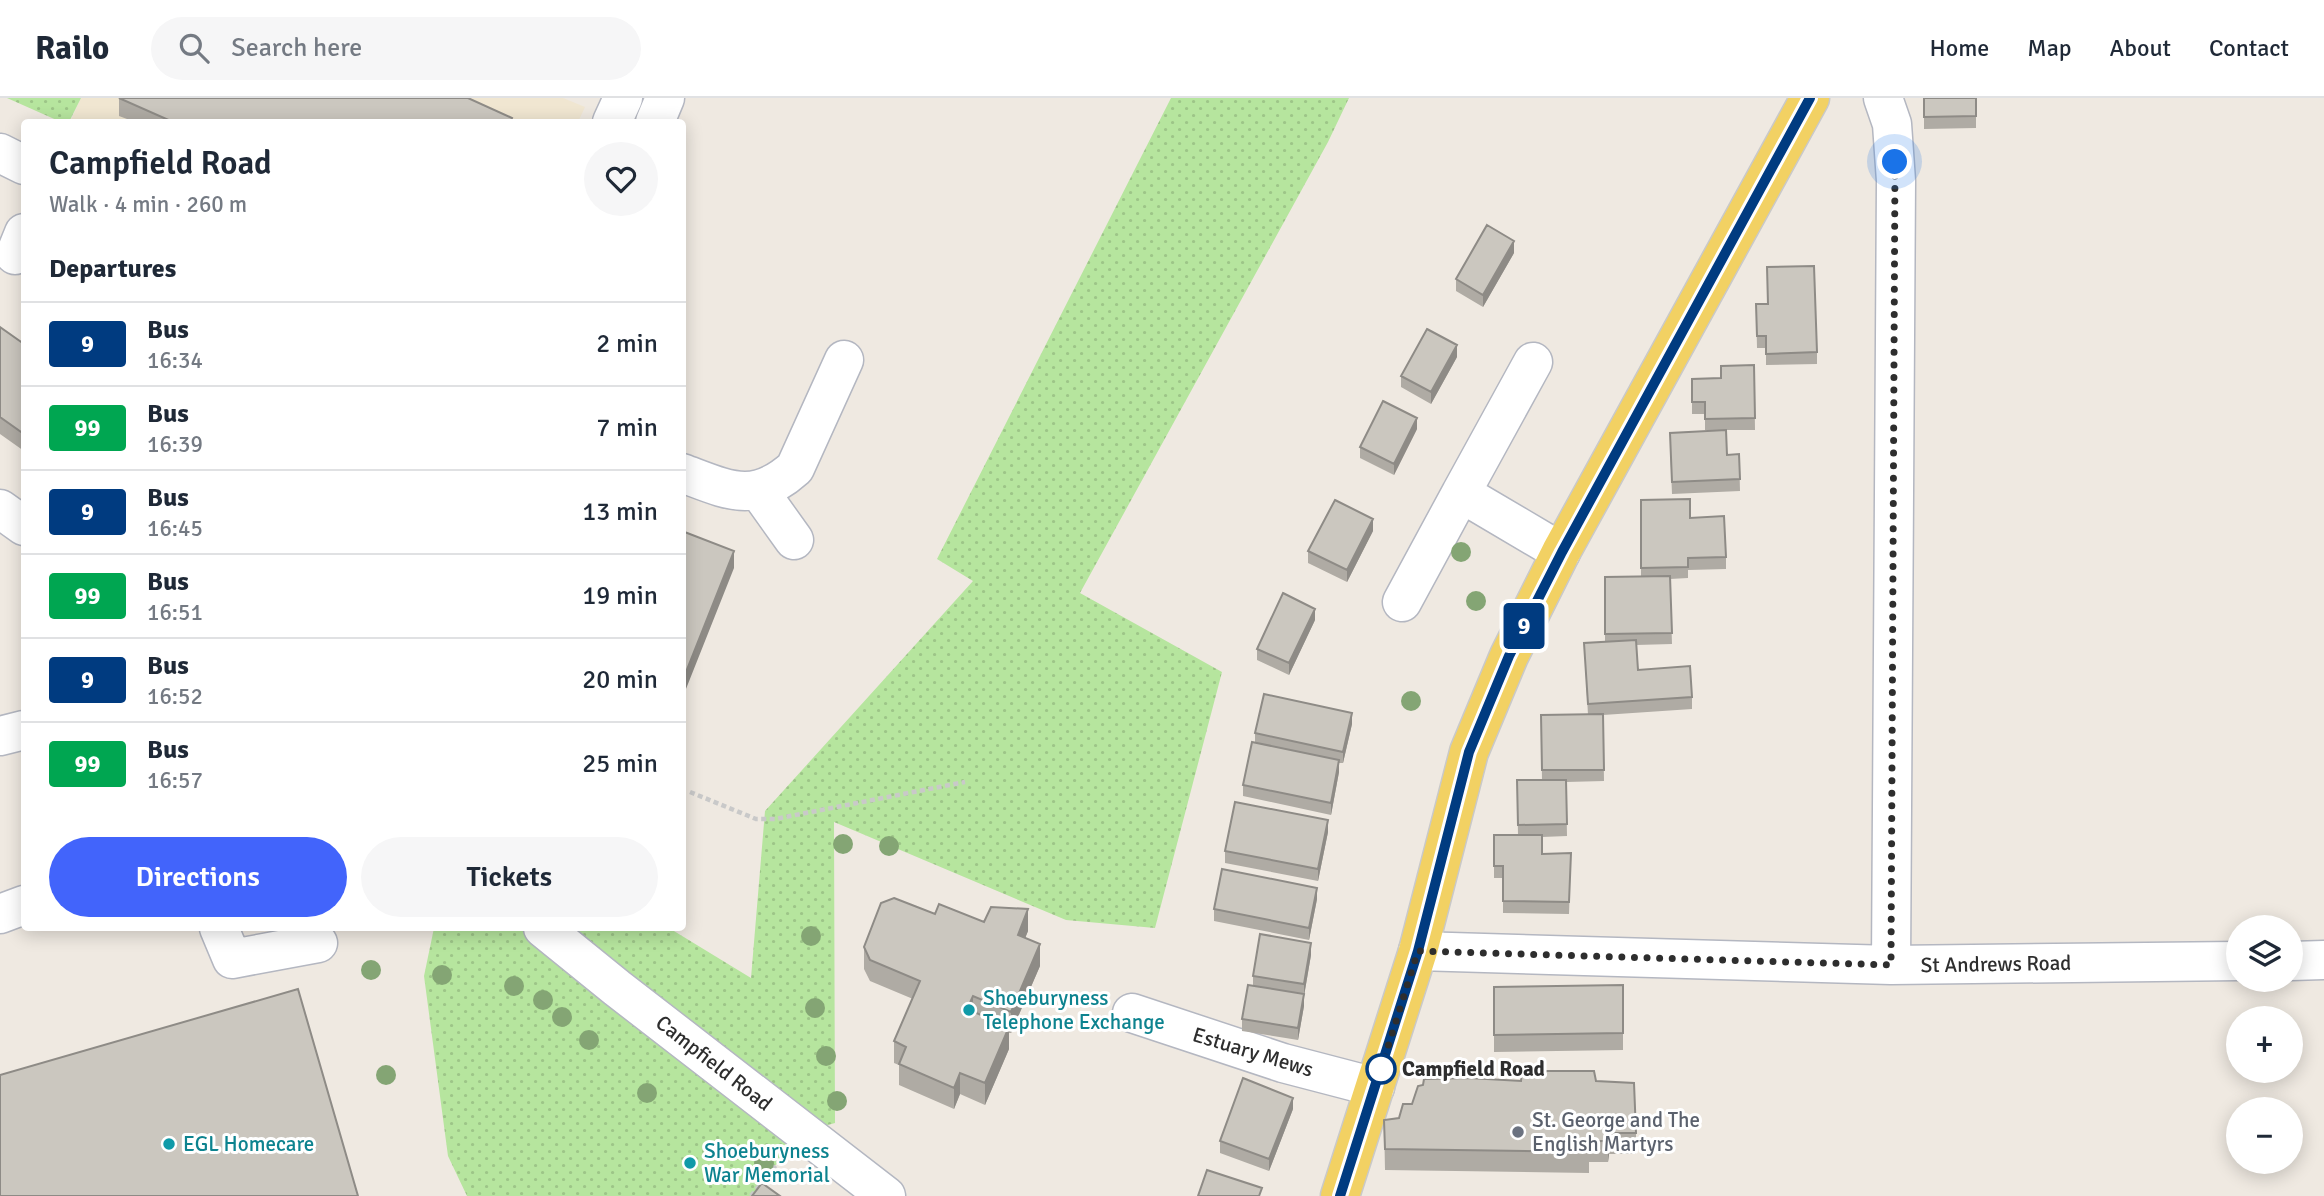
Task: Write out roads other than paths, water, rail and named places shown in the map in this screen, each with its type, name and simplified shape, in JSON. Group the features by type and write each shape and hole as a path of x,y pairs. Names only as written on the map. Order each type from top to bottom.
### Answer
{"main road":[{"path":"1340,1196 1418,951 1469,752 1509,656 1562,552 1810,98"}],"street":[{"path":"613,119 623,98"},
{"path":"656,119 665,98"},
{"path":"1883,98 1892,124 1896,181 1891,965"},
{"path":"0,153 21,163"},
{"path":"686,475 729,491 759,491 784,477 795,468 844,360"},
{"path":"1402,602 1534,362"},
{"path":"759,491 794,540"},
{"path":"1461,494 1562,552"},
{"path":"0,509 21,524"},
{"path":"0,736 21,731"},
{"path":"0,914 21,906"},
{"path":"220,931 232,959 318,943"},
{"name":"Campfield Road","path":"547,931 886,1196"},
{"name":"St Andrews Road","path":"1418,951 1891,965 2226,961"},
{"path":"2303,961 2324,960"},
{"name":"Estuary Mews","path":"1132,1013 1283,1063 1375,1087"}],"place":[{"name":"Shoeburyness Telephone Exchange","path":"969,1010"},
{"name":"Campfield Road","path":"1381,1069"},
{"name":"St. George and The English Martyrs","path":"1518,1132"},
{"name":"EGL Homecare","path":"169,1144"},
{"name":"Shoeburyness War Memorial","path":"690,1163"}]}
